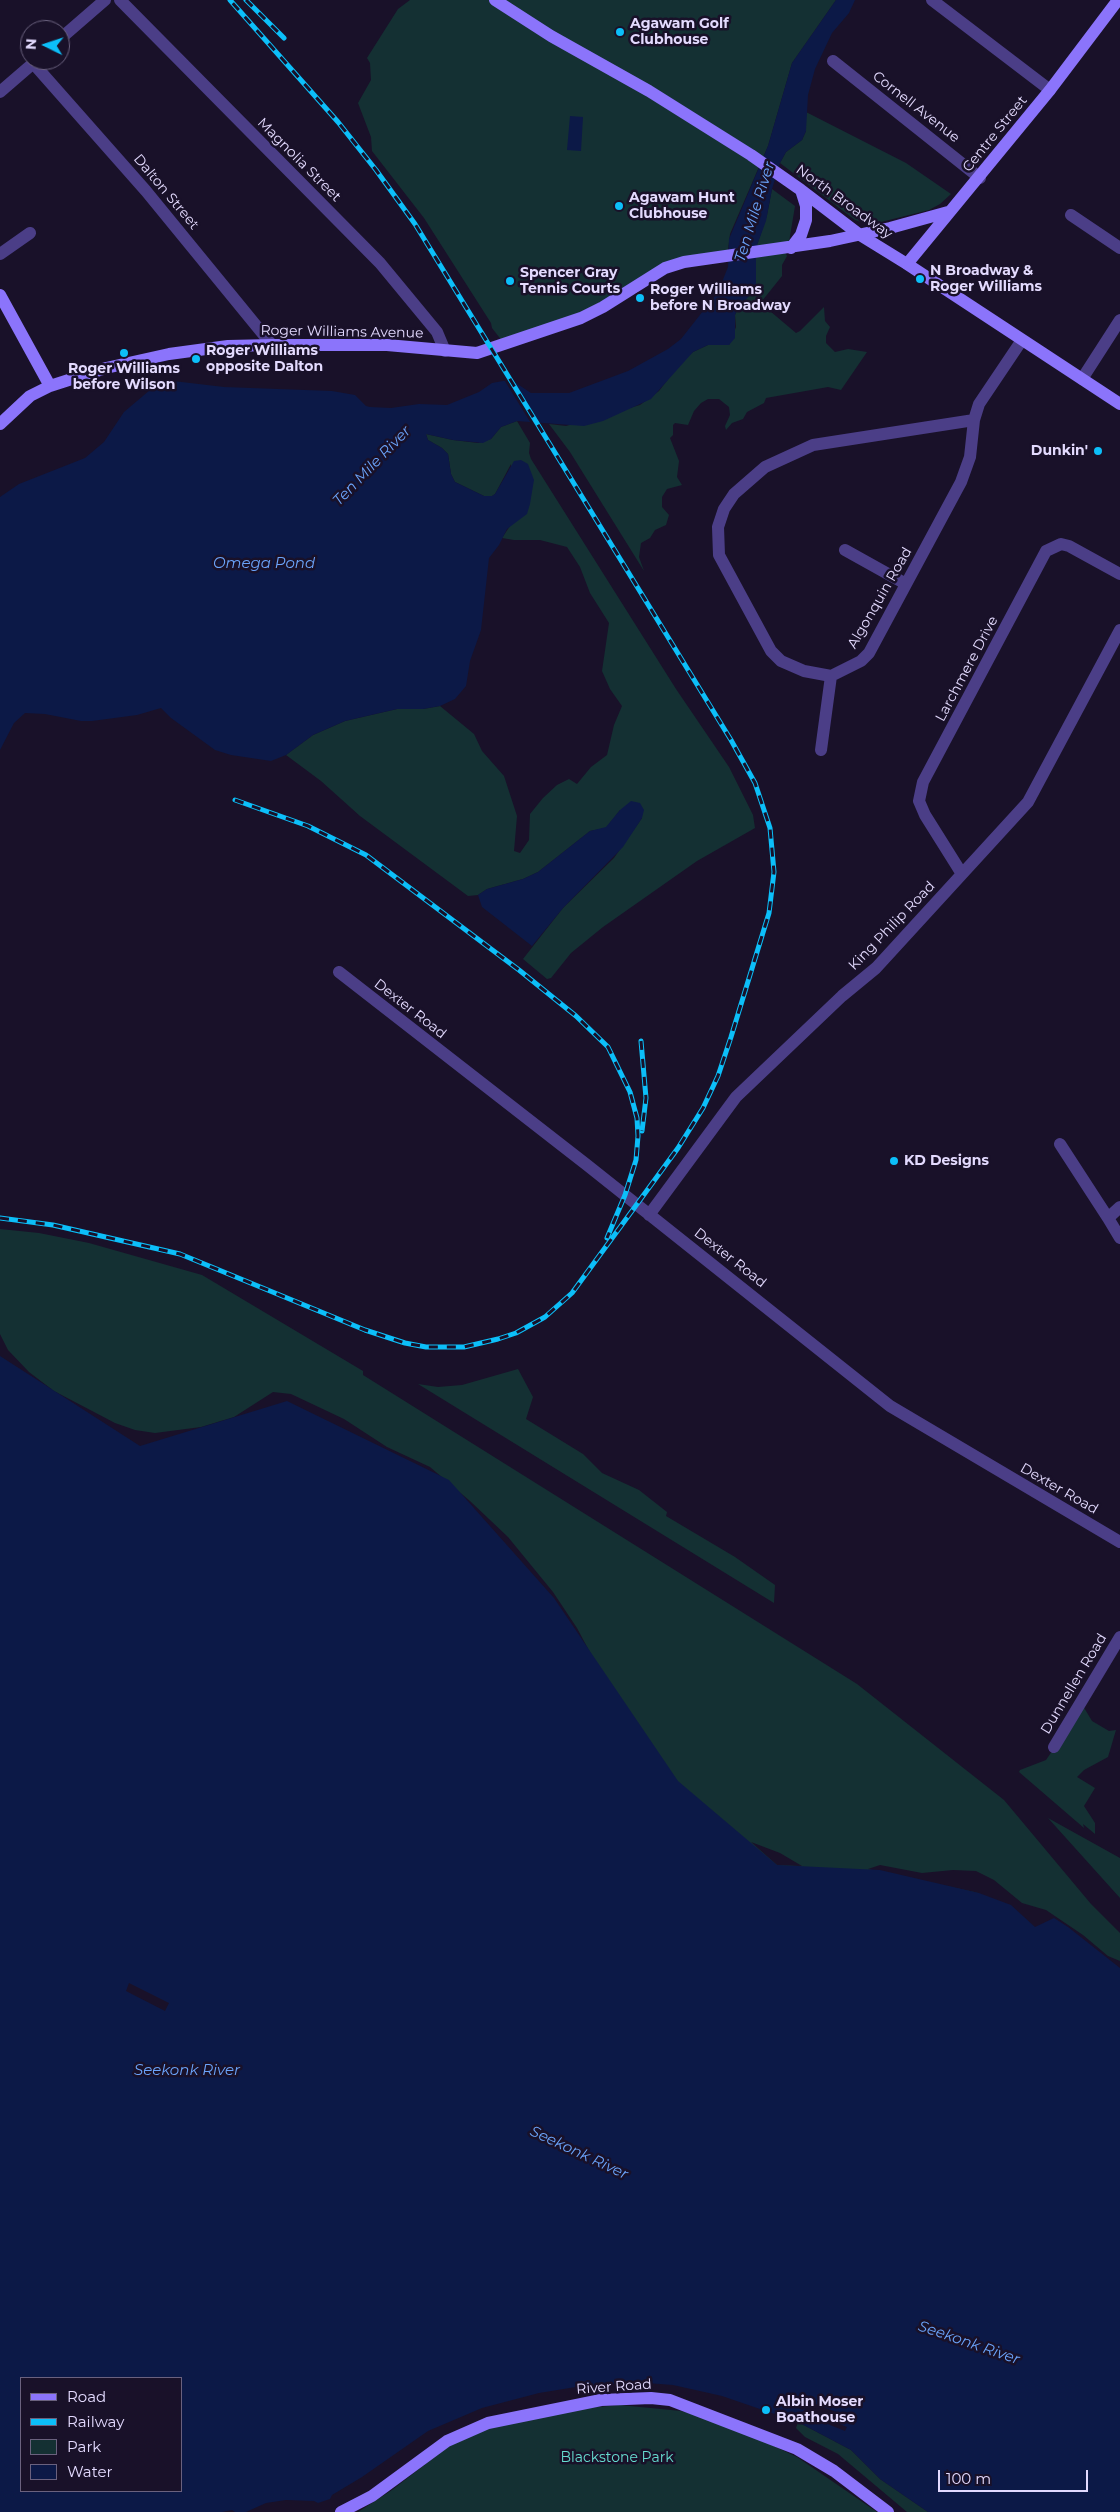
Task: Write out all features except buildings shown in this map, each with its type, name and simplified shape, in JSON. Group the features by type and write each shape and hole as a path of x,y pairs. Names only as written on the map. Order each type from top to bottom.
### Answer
{"main road":[{"name":"North Broadway","path":"495,0 551,36 649,91 751,155 860,235 1120,404"},
{"name":"Centre Street","path":"907,264 948,212 980,178 1118,0"},
{"path":"791,248 801,235 806,220 806,206 801,190"},
{"path":"860,235 948,212"},
{"name":"Roger Williams Avenue","path":"0,424 30,396 50,386 96,370 143,359 228,346 387,345 477,353 581,318 603,307 665,268 860,235"},
{"path":"0,295 50,386"},
{"name":"River Road","path":"341,2512 372,2496 447,2440 488,2423 601,2400 651,2398 670,2400 797,2449 834,2471 888,2512"}],"street":[{"path":"70,30 105,0"},
{"name":"Magnolia Street","path":"120,0 380,263 437,332 445,350"},
{"path":"932,0 1050,90"},
{"name":"Cornell Avenue","path":"833,61 980,178"},
{"path":"0,92 26,70"},
{"name":"Dalton Street","path":"42,70 146,191 272,345"},
{"path":"1071,215 1120,248"},
{"path":"0,254 30,233"},
{"path":"1082,379 1120,320"},
{"name":"Algonquin Road","path":"831,676 861,661 869,653 962,482 970,457 974,420 980,404 1022,340"},
{"path":"820,750 831,676 795,668 781,661 771,650 719,555 718,527 724,509 734,494 765,467 812,445 974,420"},
{"name":"Larchmere Drive","path":"962,874 925,816 919,801 923,782 1046,551 1061,544 1069,546 1120,574"},
{"path":"845,550 906,584"},
{"name":"King Philip Road","path":"649,1215 736,1097 842,996 876,968 1032,797 1120,630"},
{"name":"Dexter Road","path":"339,972 890,1406 1120,1542"},
{"path":"1060,1144 1120,1238"},
{"path":"1108,1218 1120,1207"},
{"name":"Dunnellen Road","path":"1054,1747 1120,1637"}],"green space":[{"path":"410,0 836,0 792,63 768,146 730,234 727,258 661,273 611,305 506,346 492,328 491,323 424,218 372,151 371,137 358,103 371,80 370,63 367,58 398,9"},
{"path":"806,112 906,163 951,194 940,204 929,210 869,225 855,220 780,163 786,152 802,140 806,131"},
{"path":"772,189 795,206 788,248 784,250 787,256 782,265 782,276 762,301 764,306 796,333 824,307 825,321 830,327 826,336 826,343 835,352 848,349 867,352 841,390 828,387 766,398 764,403 747,412 743,419 732,423 726,430 725,426 730,415 729,407 719,399 708,399 701,403 694,411 688,425 675,423 673,425 673,435 670,438 679,461 677,477 682,485 667,489 662,497 662,507 669,515 666,525 655,530 650,538 641,543 639,557 644,571 570,452 549,424 566,426 640,405 659,391 682,361 693,352 708,345 729,345 736,327 735,315 756,267 756,248 767,215"},
{"path":"517,421 530,443 529,453 531,459 676,689 729,767 753,815 755,828 697,861 603,927 571,953 551,978 547,979 523,959 563,908 614,858 642,818 620,810 606,828 590,831 538,872 523,879 487,889 478,895 468,896 360,816 321,781 286,755 313,735 345,721 397,709 423,709 440,706 474,734 482,751 504,776 517,816 514,851 520,853 529,840 530,814 543,798 557,785 569,779 577,784 591,767 607,755 614,725 622,706 610,689 602,671 609,623 590,593 580,567 567,547 540,540 502,538 510,526 511,464 495,494 484,496 455,482 451,474 448,454 428,440 426,434 478,443 491,439 501,427"},
{"path":"0,1229 39,1233 89,1243 202,1275 363,1371 363,1375 857,1684 1004,1800 1091,1904 1120,1933 1120,1961 1108,1956 1083,1935 1046,1910 1022,1903 994,1880 976,1871 953,1870 922,1873 880,1865 868,1869 979,1893 719,1864 593,1658 577,1628 553,1592 508,1537 430,1467 387,1447 344,1419 291,1394 273,1392 234,1417 201,1427 155,1433 135,1430 115,1423 54,1391 29,1372 8,1350 0,1334","holes":["751,1842 780,1853 802,1866 777,1865"]},
{"path":"518,1369 533,1397 526,1419 583,1454 602,1473 639,1490 667,1512 666,1516 735,1557 775,1585 774,1603 418,1384 438,1387 462,1385"},
{"path":"1083,1706 1092,1721 1109,1731 1116,1730 1108,1757 1084,1770 1077,1777 1095,1788 1084,1806 1095,1823 1095,1834 1083,1824 1084,1828 1019,1772 1046,1760"},
{"path":"1048,1818 1120,1858 1120,1898"},
{"name":"Blackstone Park","path":"620,2405 681,2411 723,2422 797,2457 877,2512 358,2512 392,2490 445,2449 465,2437 489,2428 586,2408"},
{"path":"798,2422 851,2450 880,2479 928,2512 907,2512 838,2454 805,2437 796,2428"}],"water":[{"name":"Omega Pond","path":"836,0 855,0 849,13 832,33 815,69 808,95 806,131 802,140 786,152 780,163 772,189 766,221 756,248 756,285 752,293 738,308 735,315 735,338 729,345 708,345 693,352 651,399 603,421 584,426 517,421 501,427 491,439 483,443 453,440 426,434 428,440 448,454 451,474 455,482 484,496 495,494 514,461 521,460 528,464 534,480 527,514 507,529 499,545 489,558 481,630 470,661 466,686 455,699 440,706 423,709 397,709 345,721 313,735 286,755 271,761 231,755 215,750 171,718 161,708 137,715 92,721 25,713 14,723 0,750 0,497 19,484 85,458 104,442 124,412 150,390 173,381 224,387 332,391 355,395 366,406 370,407 391,408 419,404 447,405 479,392 492,383 503,381 513,381 531,393 569,393 628,371 668,349 681,339 718,292 728,267 729,239 768,146 792,63"},
{"path":"570,116 583,117 581,151 567,150"},
{"path":"631,801 640,803 644,810 642,818 623,847 563,908 532,946 482,907 478,895 487,889 523,879 538,872 590,831 606,827 620,810"},
{"name":"Seekonk River","path":"0,1356 140,1446 287,1401 449,1480 554,1598 678,1781 777,1865 880,1870 979,1893 1011,1905 1035,1927 1054,1918 1120,1968 1120,2512 928,2512 880,2479 851,2450 798,2422 722,2396 673,2385 634,2382 582,2386 539,2393 482,2408 428,2431 362,2477 332,2495 330,2499 318,2503 314,2501 286,2500 266,2503 246,2512 235,2512 232,2510 222,2512 0,2512"}],"pier":[{"path":"503,378 508,378 538,426 532,425"},
{"path":"129,1983 169,2003 165,2011 126,1991"},
{"path":"788,2393 856,2420 854,2425 833,2417 832,2421 847,2427 845,2431 808,2416 795,2420 794,2423 791,2422 794,2415 804,2411 806,2406 803,2410 784,2403"}],"railway":[{"path":"0,1218 53,1225 180,1254 365,1330 405,1343 426,1347 464,1347 516,1333 545,1317 572,1293 678,1148 703,1108 718,1076 769,913 774,872 770,828 755,783 731,740 415,224 338,122 230,0"},
{"path":"246,0 284,38"},
{"path":"235,800 308,826 366,855 519,970 576,1016 608,1047 630,1092 637,1118 638,1136 636,1160 625,1195 607,1238"},
{"path":"641,1041 646,1098 642,1131"}],"place":[{"name":"Agawam Golf Clubhouse","path":"620,32"},
{"name":"Agawam Hunt Clubhouse","path":"619,206"},
{"name":"N Broadway & Roger Williams","path":"920,279"},
{"name":"Spencer Gray Tennis Courts","path":"510,281"},
{"name":"Roger Williams before N Broadway","path":"640,298"},
{"name":"Roger Williams before Wilson","path":"124,353"},
{"name":"Roger Williams opposite Dalton","path":"196,359"},
{"name":"Dunkin'","path":"1098,451"},
{"name":"KD Designs","path":"894,1161"},
{"name":"Albin Moser Boathouse","path":"766,2410"}],"water label":[{"name":"Ten Mile River","path":"755,212"},
{"name":"Ten Mile River","path":"372,466"}]}
